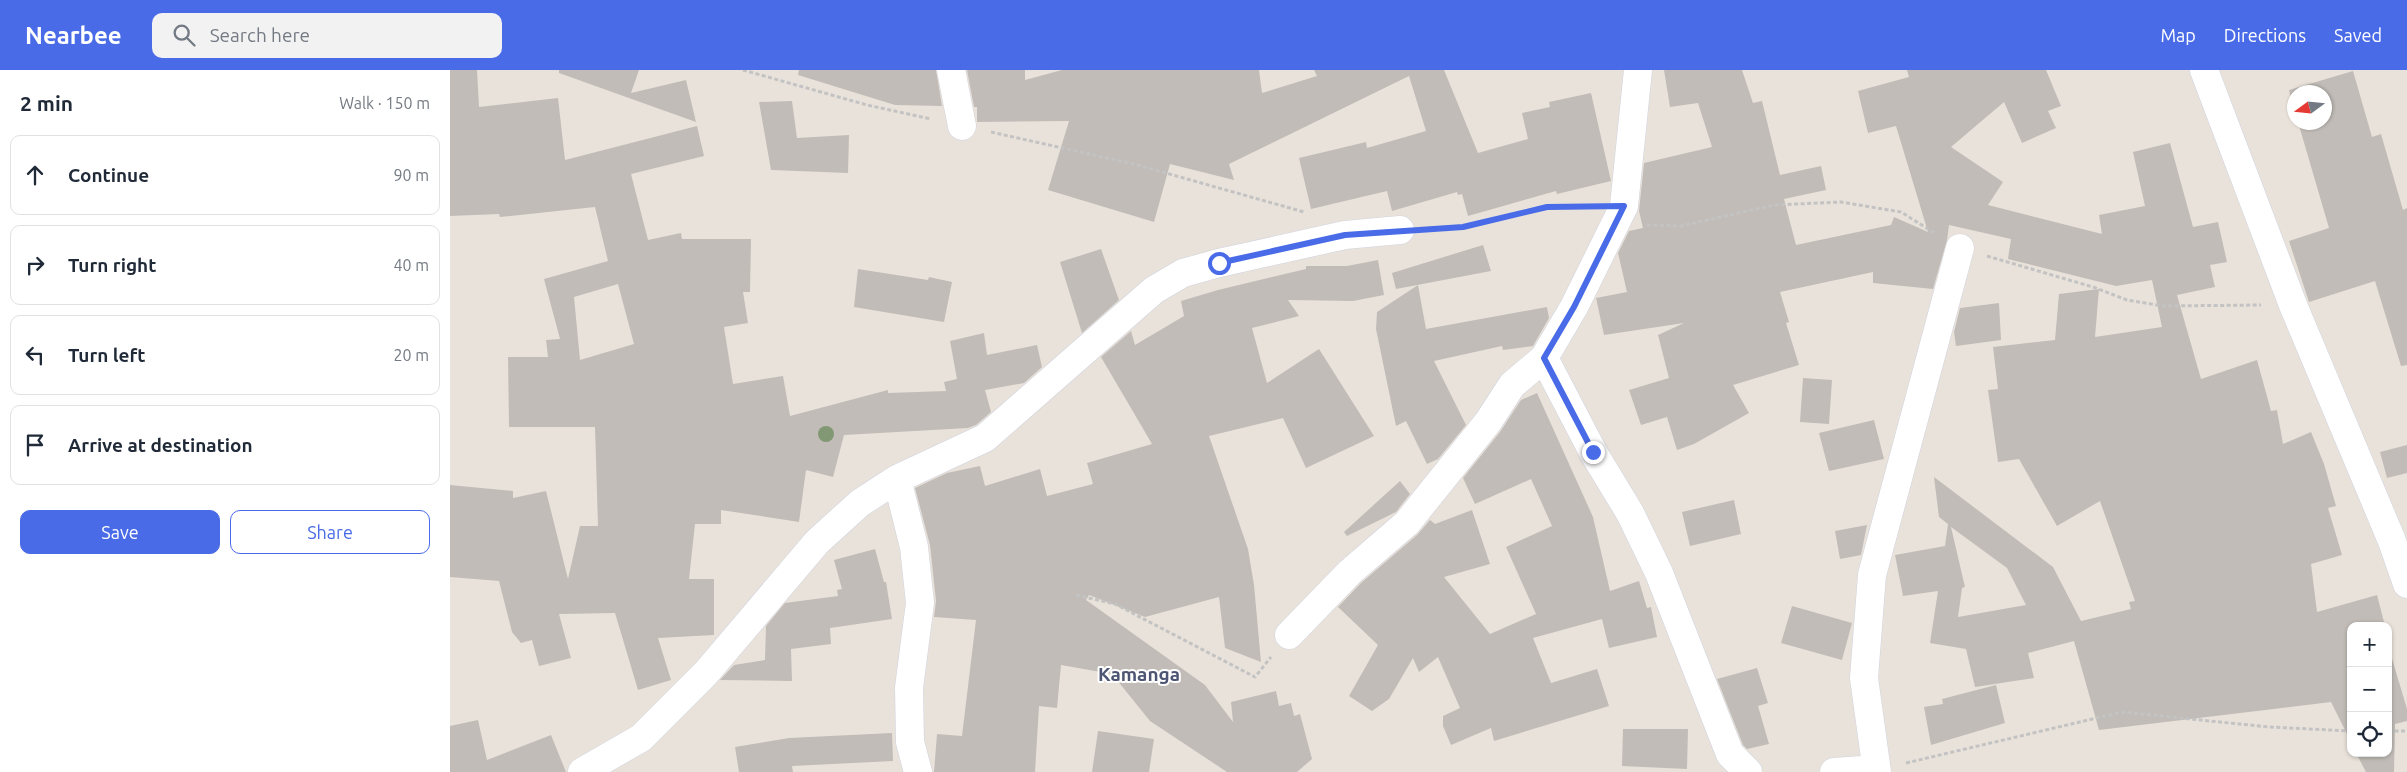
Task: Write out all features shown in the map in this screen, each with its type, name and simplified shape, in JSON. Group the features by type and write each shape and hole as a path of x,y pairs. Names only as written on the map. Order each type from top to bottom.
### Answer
{"street":[{"path":"951,70 962,126"},
{"path":"1289,635 1350,572 1407,523 1488,422 1512,385 1544,358 1574,307 1624,206 1638,70"},
{"path":"2204,70 2293,305 2400,539 2407,584"},
{"path":"582,772 641,738 706,673 817,542 860,503 897,479 985,438 1154,290 1183,273 1219,263 1345,235 1400,230"},
{"path":"1834,772 1876,771 1864,678 1872,575 1960,248"},
{"path":"1544,358 1593,452 1630,513 1659,573 1730,754 1748,772"},
{"path":"897,479 914,547 920,603 909,688 910,742 918,772"}],"path":[{"path":"743,70 867,105 1134,164 1290,210 1309,213"},
{"path":"1400,230 1463,227 1547,207 1624,206 1637,225 1681,226 1774,205 1841,202 1901,212 1960,248 2093,287 2127,300 2164,306 2293,305"},
{"path":"1076,595 1115,604 1255,677 1289,635"},
{"path":"1876,771 2122,712 2268,727 2347,731"},
{"path":"2392,731 2407,730"}],"building":[{"path":"450,70 477,70 479,107 558,98 565,160 697,126 704,156 631,174 648,240 681,233 682,239 751,239 750,292 743,292 748,323 724,327 733,384 783,376 790,416 888,390 888,393 946,391 944,382 957,379 950,341 984,333 987,355 1037,345 1042,367 1024,383 985,390 991,412 976,425 968,428 844,435 833,477 806,470 799,522 721,510 721,524 695,524 689,579 714,579 714,635 658,638 671,680 638,690 615,613 559,614 571,658 539,666 532,640 521,643 512,632 499,581 450,577 450,485 513,491 513,498 546,491 568,579 580,526 598,526 595,427 509,427 508,357 548,357 546,340 560,339 544,279 608,261 595,207 500,217 499,214 450,216","holes":["618,284 634,344 580,360 574,297"]},
{"path":"559,70 639,70 631,93 686,80 696,122 559,73"},
{"path":"799,70 936,70 942,106 895,105 798,75"},
{"path":"967,70 1025,70 1025,80 1062,70 1259,70 1262,93 1317,76 1314,70 1444,70 1478,153 1528,139 1522,113 1550,107 1549,102 1591,93 1611,181 1557,194 1556,191 1468,216 1462,194 1458,195 1457,192 1392,211 1387,191 1311,209 1299,158 1366,142 1367,148 1426,131 1409,76 1229,164 1234,180 1170,164 1154,222 1048,190 1069,121 977,122 977,107 974,107"},
{"path":"1664,70 1742,70 1753,103 1762,101 1780,175 1821,166 1826,190 1784,199 1796,245 1891,225 1894,217 1928,232 1896,126 1868,133 1858,91 1909,77 1907,70 2046,70 2061,106 2048,111 2056,128 2022,143 2004,102 1951,147 2003,182 1988,205 2102,234 2099,215 2145,206 2133,152 2170,143 2193,227 2218,222 2227,262 2210,265 2215,287 2177,295 2201,379 2257,360 2271,411 2277,410 2283,444 2311,432 2324,464 2336,506 2328,508 2342,555 2311,564 2317,612 2377,595 2384,622 2347,622 2347,734 2331,702 2099,730 2074,641 2028,653 2034,678 1975,687 1966,649 1930,643 1938,591 1903,596 1895,555 1945,546 1948,524 1939,517 1934,477 2053,567 2081,621 2131,609 2129,602 2135,601 2100,501 2057,526 2019,459 1998,462 1988,390 1998,389 1993,347 2055,340 2059,294 2099,289 2095,337 2162,327 2152,280 2116,286 2008,259 2011,239 1949,225 1947,240 1933,289 1873,283 1873,272 1780,292 1789,322 1786,323 1799,365 1733,385 1749,413 1694,444 1677,450 1667,417 1641,425 1629,390 1669,378 1658,335 1684,323 1604,335 1596,298 1627,292 1618,253 1629,231 1643,228 1639,211 1644,163 1712,147 1698,103 1670,107","holes":["1951,527 2007,568 2026,605 1958,617 1962,588 1965,587"]},
{"path":"2353,71 2372,137 2381,134 2403,210 2407,208 2407,365 2401,366 2375,281 2309,302 2289,241 2329,228 2300,130 2332,130 2332,85 2306,85"},
{"path":"792,101 797,138 849,135 848,173 771,170 759,102"},
{"path":"1483,245 1491,271 1396,289 1392,273"},
{"path":"1101,249 1119,300 1082,333 1060,262"},
{"path":"1378,260 1384,295 1353,301 1288,300 1299,316 1252,328 1267,383 1319,349 1374,436 1306,468 1283,418 1209,436 1248,549 1254,585 1261,662 1225,648 1219,597 1145,617 1089,595 1086,600 1205,685 1233,722 1231,702 1276,691 1279,706 1291,703 1294,716 1300,714 1312,759 1297,772 1227,772 1150,721 1112,674 1061,665 1057,708 1039,706 1035,772 934,772 937,734 962,736 976,620 934,617 936,601 930,545 915,488 947,473 980,466 985,486 1040,469 1047,496 1093,484 1087,463 1152,444 1101,357 1131,331 1135,345 1184,316 1181,301 1218,290 1306,269 1306,266 1347,266"},
{"path":"858,269 928,280 929,277 952,282 944,322 854,307"},
{"path":"1418,285 1426,329 1547,307 1549,318 1533,346 1503,350 1502,346 1434,361 1466,425 1438,459 1427,464 1406,421 1396,426 1376,329 1377,312"},
{"path":"1999,303 2001,340 1956,346 1954,332 1960,308"},
{"path":"1803,378 1832,380 1829,424 1800,422"},
{"path":"1537,393 1593,517 1610,591 1639,581 1647,608 1651,607 1657,637 1609,648 1602,619 1533,638 1551,683 1597,669 1609,706 1494,741 1491,728 1451,745 1443,726 1443,716 1460,708 1438,657 1419,672 1413,658 1389,699 1372,711 1349,696 1378,645 1338,607 1361,583 1417,535 1430,520 1435,524 1472,510 1490,564 1444,577 1490,634 1536,614 1506,547 1552,526 1531,479 1475,504 1463,478 1500,432 1521,400"},
{"path":"1874,420 1884,459 1829,471 1819,433"},
{"path":"2407,445 2407,473 2387,478 2380,452"},
{"path":"1400,481 1410,494 1396,512 1347,536 1344,532"},
{"path":"1734,500 1741,534 1690,546 1682,512"},
{"path":"1867,525 1861,555 1840,559 1835,531"},
{"path":"875,549 884,582 886,582 892,619 830,628 831,644 791,649 792,681 720,680 734,665 765,660 766,626 785,603 838,596 837,590 842,589 834,560"},
{"path":"1792,606 1852,623 1842,660 1781,643"},
{"path":"2392,658 2407,709 2407,721 2395,724 2394,772 2366,772 2358,757 2392,757"},
{"path":"1757,668 1768,703 1758,706 1769,744 1747,749 1743,745 1717,679"},
{"path":"1996,685 2005,723 1931,745 1924,707 1943,704 1942,699"},
{"path":"478,720 487,760 551,735 566,772 450,772 450,726"},
{"path":"1623,729 1688,729 1687,769 1622,766"},
{"path":"1098,731 1154,739 1149,772 1092,772"},
{"path":"892,733 893,761 792,766 793,772 739,772 735,747 789,738"}],"district":[{"name":"Kamanga","path":"1139,674"}],"route":[{"path":"1219,263 1345,235 1463,227 1547,207 1624,206 1574,307 1544,358 1593,452"}]}
